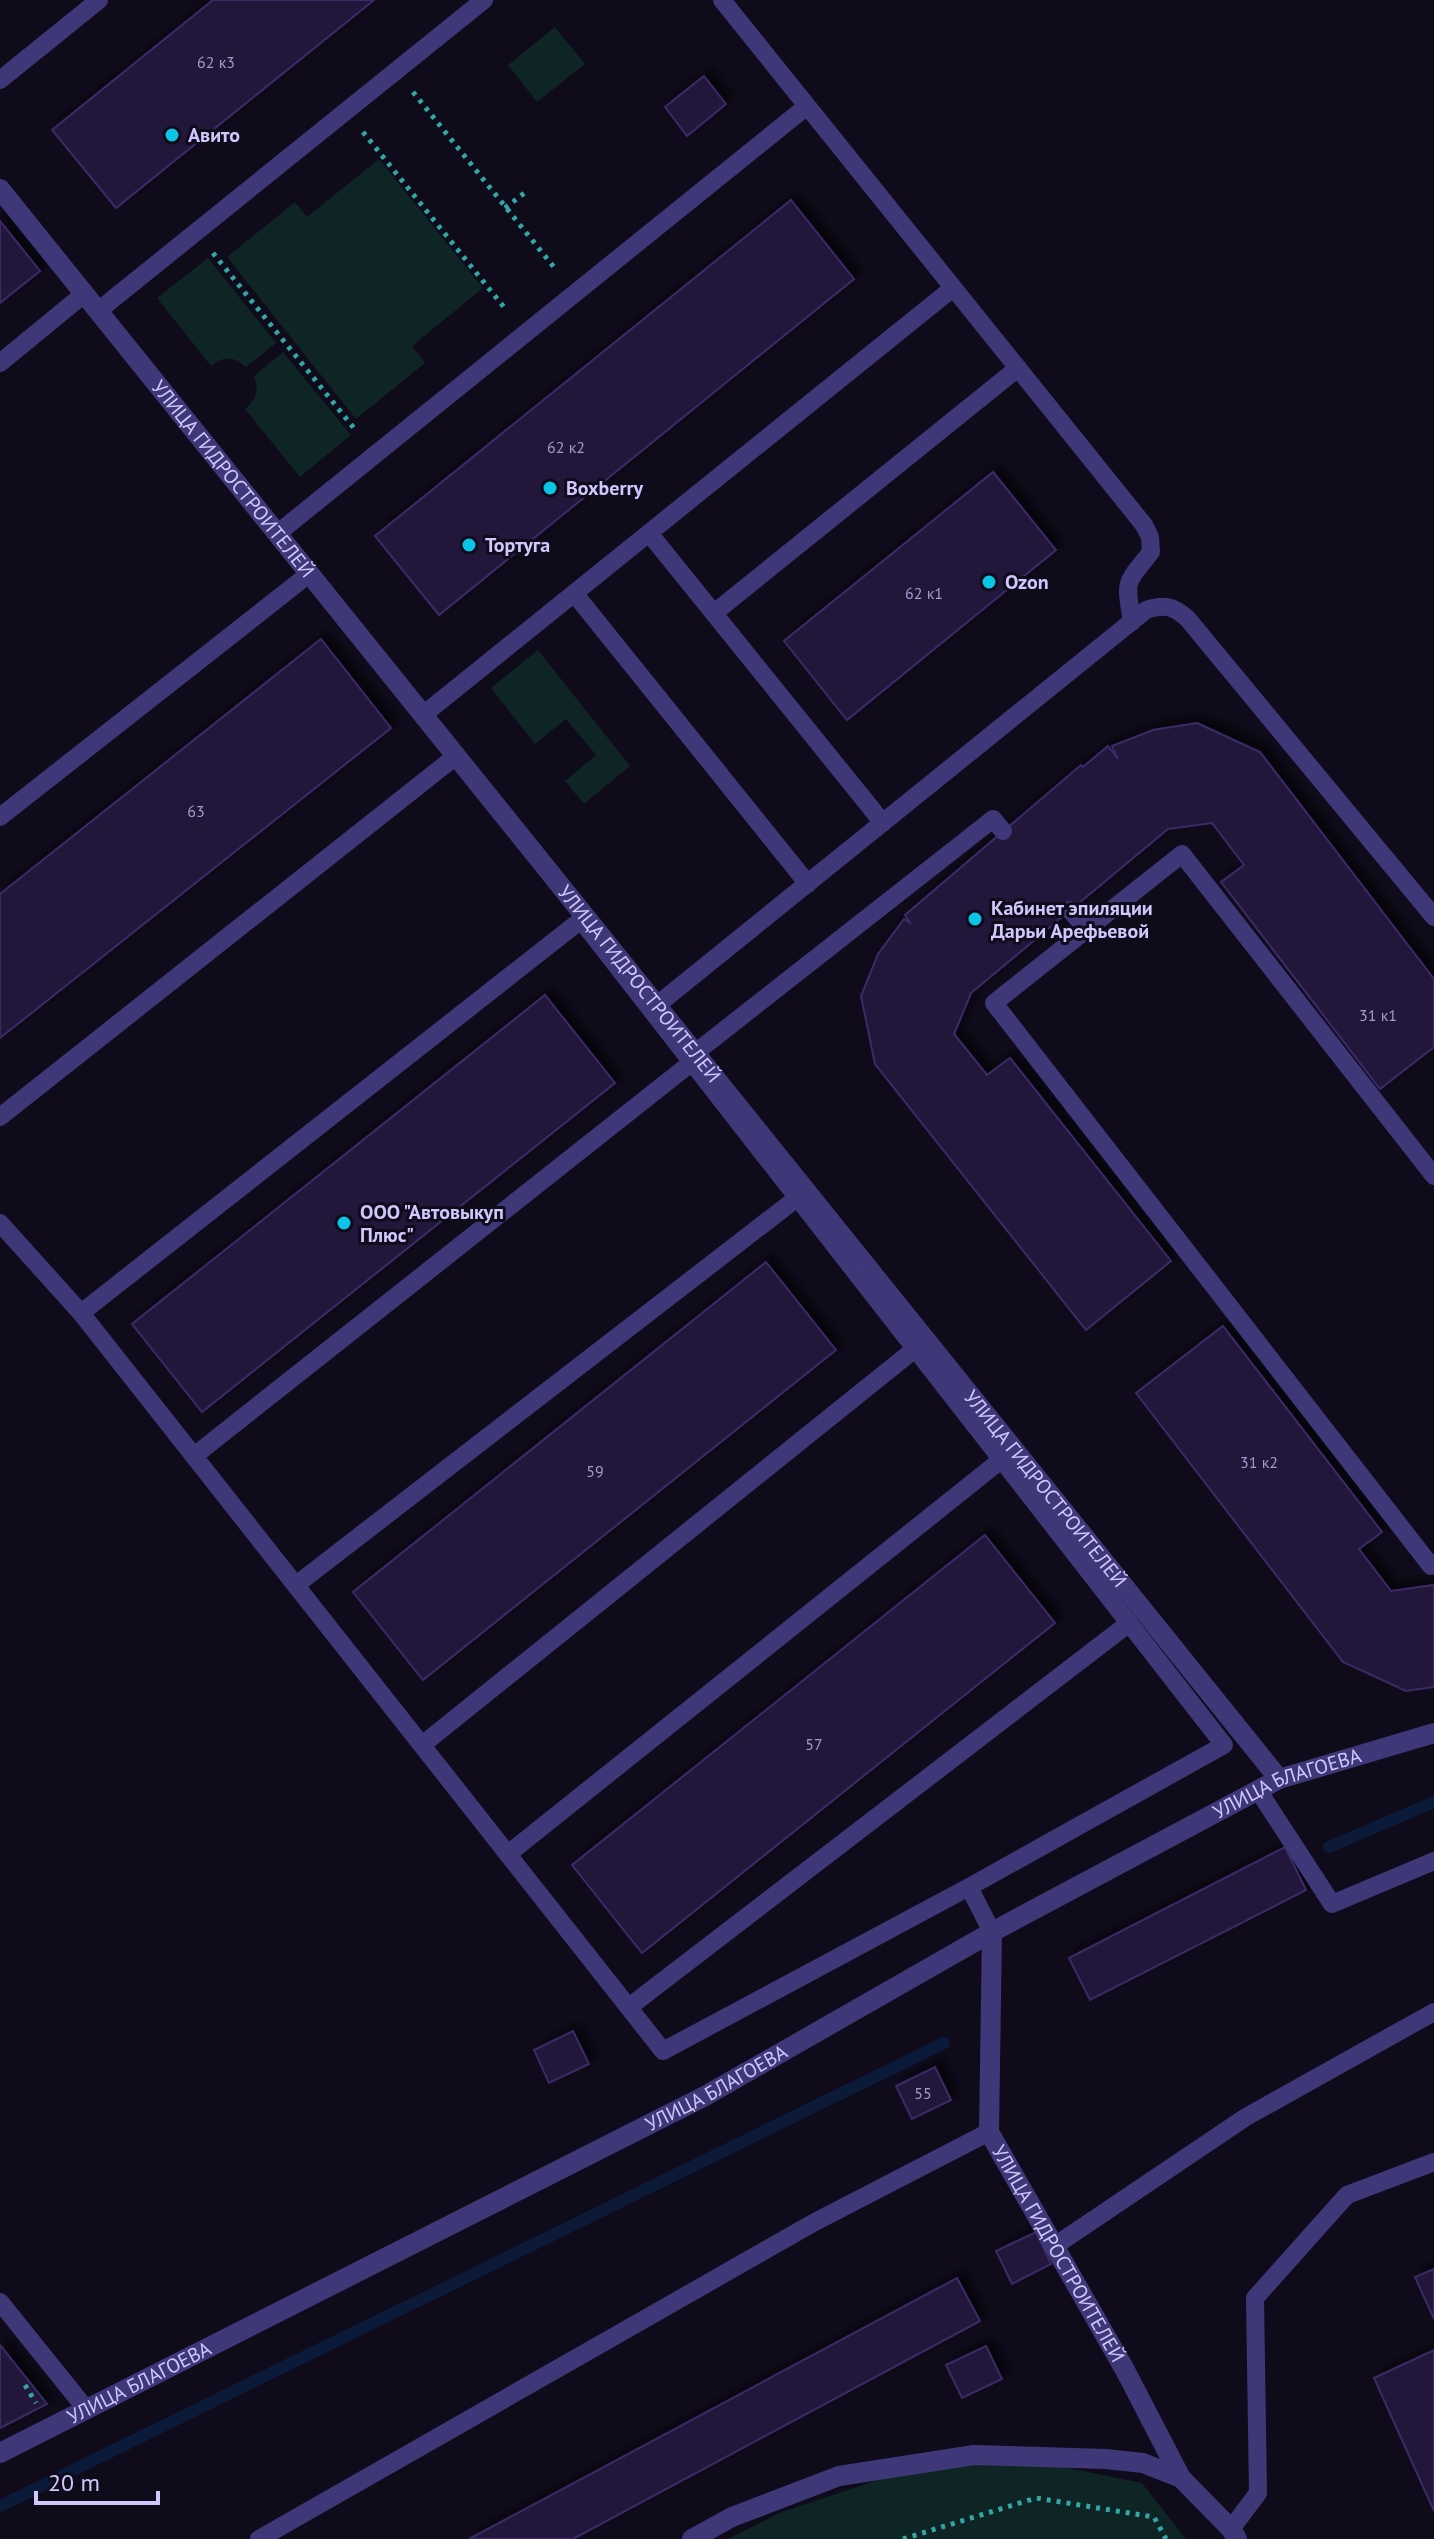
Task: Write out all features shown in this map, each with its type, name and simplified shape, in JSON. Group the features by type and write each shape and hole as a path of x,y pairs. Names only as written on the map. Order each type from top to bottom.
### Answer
{"street":[{"name":"УЛИЦА ГИДРОСТРОИТЕЛЕЙ","path":"0,189 657,1005 693,1058 1279,1779"},
{"name":"УЛИЦА БЛАГОЕВА","path":"0,2453 705,2096 992,1932 1279,1779 1434,1733"},
{"name":"УЛИЦА ГИДРОСТРОИТЕЛЕЙ","path":"992,1932 989,2132 1125,2370 1181,2478 1234,2534"},
{"path":"692,2539 732,2517 839,2476 948,2458 974,2455 1106,2459 1143,2463 1181,2478"}],"lane":[{"path":"0,80 99,0"},
{"path":"98,311 484,0"},
{"path":"722,0 1144,525 1150,537 1151,552 1128,580 1132,622"},
{"path":"278,533 807,106"},
{"path":"423,715 953,288"},
{"path":"0,363 84,294"},
{"path":"714,613 1018,368"},
{"path":"649,533 883,823"},
{"path":"0,817 309,574"},
{"path":"574,593 808,884"},
{"path":"657,1005 1146,610 1161,604 1177,609 1187,618 1434,917"},
{"path":"0,1117 456,756"},
{"path":"194,1456 993,819 1003,831"},
{"path":"1434,1176 1182,854 994,1003 1431,1566 1434,1563"},
{"path":"1070,910 1086,929"},
{"path":"0,1223 81,1313 663,2051 969,1887 1224,1745 797,1198 693,1058 581,920 81,1313"},
{"path":"296,1585 797,1198"},
{"path":"422,1745 915,1349"},
{"path":"508,1854 1001,1460"},
{"path":"629,2007 1128,1624"},
{"path":"1258,1790 1332,1904 1434,1861"},
{"path":"969,1887 992,1932"},
{"path":"1053,2247 1246,2117 1434,2012"},
{"path":"259,2539 813,2223 989,2132"},
{"path":"1234,2534 1258,2493 1255,2298 1347,2195 1434,2162"},
{"path":"0,2302 86,2409"}],"path":[{"path":"396,71 575,294"},
{"path":"346,111 525,333"},
{"path":"505,208 527,191"},
{"path":"196,232 375,455"},
{"path":"903,2539 1036,2498 1154,2517 1166,2539"}],"green space":[{"path":"555,27 585,64 537,102 508,65"},
{"path":"379,159 483,288 412,346 425,363 356,419 227,257 295,202 307,217"},
{"path":"208,258 276,343 246,367 228,359 211,366 157,298"},
{"path":"283,352 351,435 300,477 245,409 256,394 254,376"},
{"path":"538,650 630,766 584,804 565,781 596,755 566,719 535,744 491,688"},
{"path":"1039,2462 1142,2483 1186,2539 728,2539 779,2513 917,2467"}],"building":[{"path":"213,0 374,0 116,208 52,130"},
{"path":"704,76 726,104 687,136 665,107"},
{"path":"791,200 854,279 439,615 375,536"},
{"path":"0,221 40,271 0,303"},
{"path":"993,472 1056,550 847,720 784,641"},
{"path":"321,639 391,728 0,1038 0,894"},
{"path":"1197,723 1260,752 1434,979 1434,1047 1380,1089 1221,882 1244,865 1212,823 1168,829 971,993 954,1034 987,1075 1010,1058 1171,1261 1086,1330 875,1064 861,996 878,954 904,919 911,924 905,915 1081,765 1083,767 1108,746 1118,759 1112,746 1153,730"},
{"path":"545,995 615,1083 202,1412 132,1324"},
{"path":"766,1262 836,1350 423,1680 353,1592"},
{"path":"1223,1326 1382,1532 1359,1549 1391,1591 1434,1585 1434,1687 1406,1691 1343,1662 1136,1393"},
{"path":"985,1535 1055,1623 642,1953 572,1865"},
{"path":"1285,1847 1306,1890 1090,2000 1069,1958"},
{"path":"573,2031 589,2064 549,2083 534,2050"},
{"path":"935,2067 951,2100 912,2119 896,2086"},
{"path":"1036,2232 1051,2264 1012,2284 996,2251"},
{"path":"1434,2269 1434,2319 1415,2277"},
{"path":"957,2278 980,2321 573,2539 469,2539"},
{"path":"0,2345 47,2404 0,2428"},
{"path":"986,2346 1002,2379 962,2398 946,2365"},
{"path":"1434,2350 1434,2511 1374,2378"}],"waterway":[{"path":"1329,1847 1434,1802"},
{"path":"0,2506 944,2043"}],"place":[{"name":"Авито","path":"172,135"},
{"name":"Boxberry","path":"550,488"},
{"name":"Тортуга","path":"469,545"},
{"name":"Ozon","path":"989,582"},
{"name":"Кабинет эпиляции Дарьи Арефьевой","path":"975,919"},
{"name":"ООО \"Автовыкуп Плюс\"","path":"344,1223"}]}
